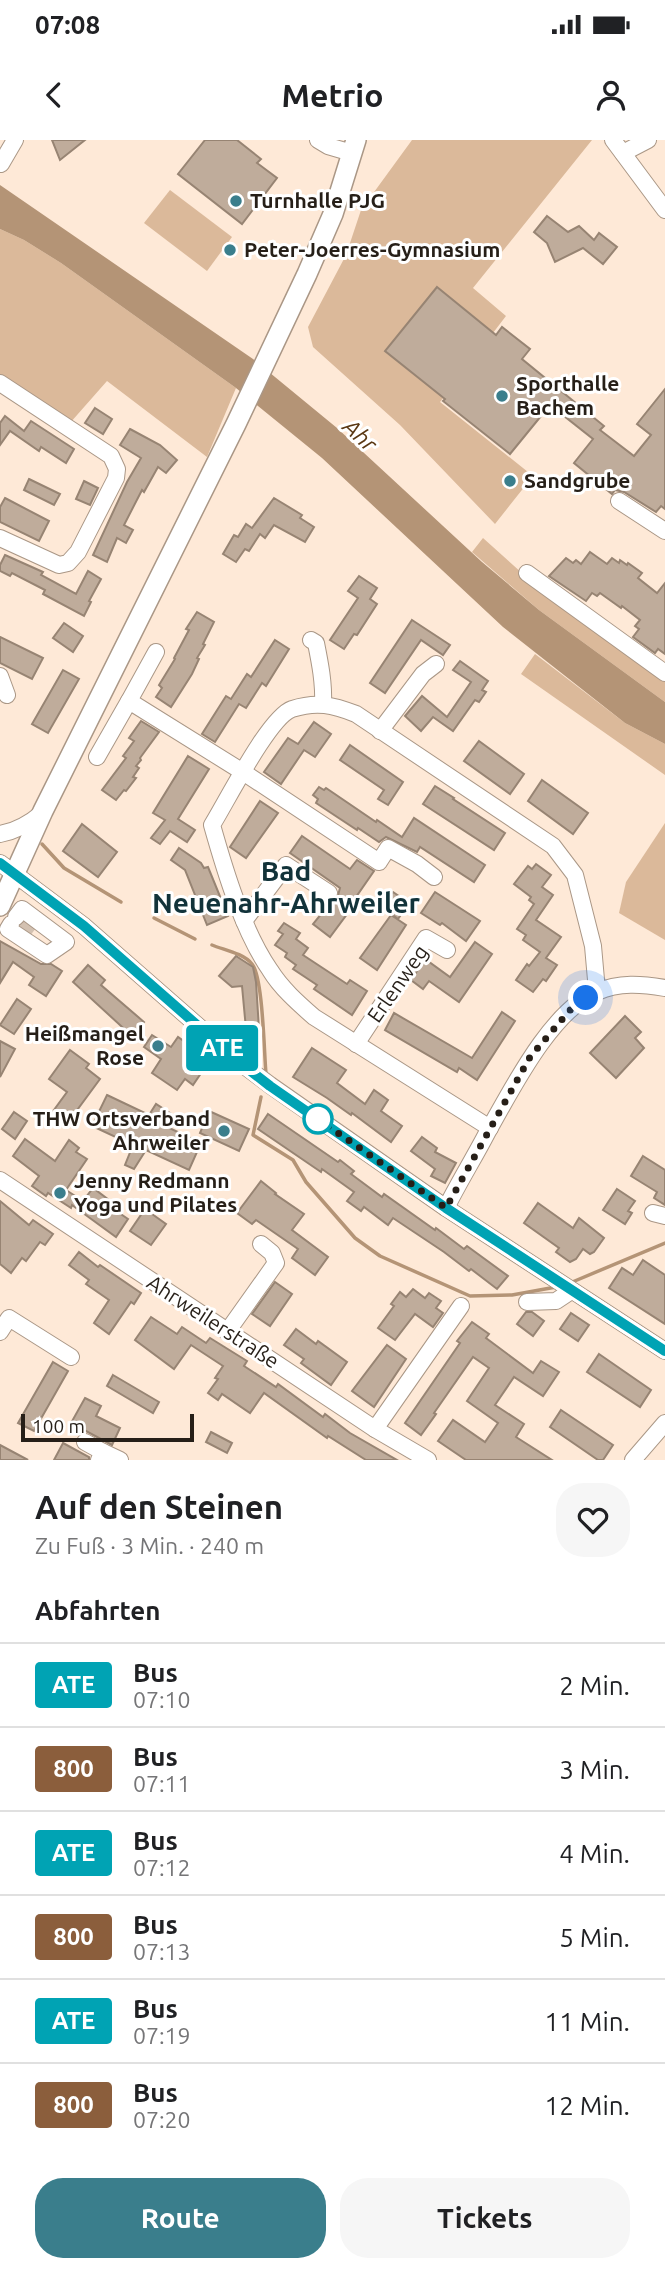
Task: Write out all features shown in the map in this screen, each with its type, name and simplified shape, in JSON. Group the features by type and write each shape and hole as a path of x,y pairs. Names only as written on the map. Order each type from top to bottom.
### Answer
{"main road":[{"path":"25,927 8,869 43,811 284,325 318,251 354,147"}],"street":[{"path":"1,164 15,140"},
{"path":"317,140 328,146 354,147"},
{"path":"648,140 618,147 665,210"},
{"path":"0,383 111,456 117,469 116,478 78,552 68,563 59,565 0,538"},
{"path":"620,501 665,531"},
{"path":"527,573 665,673"},
{"path":"311,640 316,643 320,661 324,687 323,704"},
{"path":"97,757 156,652"},
{"path":"380,731 423,674 436,664"},
{"path":"0,676 7,695"},
{"path":"129,701 379,862 388,848 434,877"},
{"path":"490,1128 314,1017 293,999 270,971 244,920 212,825 272,725 290,709 323,704 334,705 356,714 553,846 575,875 593,946 597,991"},
{"path":"0,834 12,832 30,823 43,811"},
{"path":"244,920 286,865 330,893"},
{"path":"8,869 84,926 238,1061 446,1208 665,1351"},
{"path":"25,927 47,955 77,936 84,926"},
{"path":"25,927 66,942"},
{"name":"Erlenweg","path":"356,1044 426,938 447,950"},
{"path":"446,1208 530,1057 571,1009 597,991 635,984 665,988"},
{"name":"Ahrweilerstraße","path":"0,1180 375,1429 428,1460"},
{"path":"228,1332 276,1263 272,1253 261,1244"},
{"path":"527,1302 556,1301 566,1287"},
{"path":"375,1429 461,1306"},
{"path":"0,1332 4,1315 71,1357"},
{"path":"633,1460 665,1423"},
{"path":"85,1442 101,1456 120,1460"}],"shaded area":[{"path":"412,140 592,140 473,288 506,316 440,402 533,476 495,524 400,425 313,347 308,327 346,255 361,210"},
{"path":"0,185 253,359 337,428 482,562 539,610 665,702 665,744 625,723 503,627 322,458 236,388 61,263 0,229"},
{"path":"170,190 232,237 207,271 144,223"},
{"path":"0,229 61,263 236,388 207,457 107,381 70,423 0,376"},
{"path":"483,538 523,574 665,678 665,702 539,610 472,552"},
{"path":"535,654 625,723 665,744 665,775 521,674"},
{"path":"665,823 665,940 619,913 626,882"}],"building":[{"path":"52,140 85,140 60,160"},
{"name":"Turnhalle PJG","path":"205,140 237,140 261,159 257,163 277,178 242,224 178,174"},
{"path":"547,216 568,232 579,226 594,240 599,233 617,247 603,264 583,248 555,262 547,243 534,232"},
{"path":"437,287 496,335 502,327 530,349 522,359 604,426 600,430 634,456 651,435 637,424 665,389 665,509 661,506 656,512 624,492 615,490 612,494 574,463 593,439 550,405 510,454 385,351"},
{"path":"95,408 112,419 103,434 85,423"},
{"path":"5,416 24,431 31,421 74,449 66,463 41,447 39,451 10,431 0,445 0,423"},
{"path":"130,429 160,445 177,460 166,473 158,467 144,492 142,490 124,525 133,530 126,543 117,538 107,562 93,555 141,458 120,445"},
{"path":"29,479 60,494 54,505 24,490"},
{"path":"84,481 98,488 90,505 76,499"},
{"path":"5,498 49,521 39,541 0,522 0,507"},
{"path":"274,498 302,515 300,518 314,527 305,542 274,525 265,538 260,534 249,551 245,549 236,562 223,554 234,535 238,537 246,524 252,528"},
{"path":"590,552 607,564 612,558 619,563 620,560 627,565 628,563 642,573 638,578 657,593 665,583 665,654 658,649 655,653 633,637 639,629 635,626 640,620 622,606 621,608 600,593 597,596 592,593 586,601 549,576 566,558 581,564"},
{"path":"5,555 43,572 41,575 76,594 88,571 101,579 84,616 43,594 45,590 12,573 10,576 0,571"},
{"path":"359,576 377,588 370,599 377,604 357,635 354,634 344,649 330,640 358,598 348,591"},
{"path":"197,612 214,622 192,674 171,707 156,697 162,688 159,685 175,659 189,630 186,629"},
{"path":"412,620 450,645 443,655 421,640 385,693 370,683"},
{"path":"64,623 83,636 73,652 53,638"},
{"path":"0,637 43,658 32,679 0,663"},
{"path":"275,640 289,649 266,686 262,683 246,708 239,704 215,742 202,734 226,696 231,699 247,674 251,677"},
{"path":"460,661 488,681 482,690 486,692 479,702 475,700 453,731 433,717 421,731 405,716 422,696 447,717 471,682 453,670"},
{"path":"63,670 79,679 48,733 32,724"},
{"path":"141,721 159,732 136,766 139,768 133,777 136,778 116,800 102,790 126,758 123,756 134,741 129,738"},
{"path":"314,722 331,734 315,757 304,750 281,784 264,772 288,738 298,744"},
{"path":"479,741 524,774 510,794 464,761"},
{"path":"350,745 403,782 388,805 378,799 384,790 340,760"},
{"path":"188,756 209,769 178,819 195,830 187,842 170,831 160,844 151,838 165,820 153,813"},
{"path":"542,780 588,813 573,834 528,801"},
{"path":"435,786 505,833 494,850 423,804"},
{"path":"319,787 324,790 326,788 402,837 414,818 485,865 474,882 420,847 417,852 386,837 379,842 316,803 318,799 313,795"},
{"path":"260,801 278,813 246,858 230,847"},
{"path":"82,824 117,852 98,877 63,851"},
{"path":"302,836 350,869 357,860 374,871 354,900 356,902 330,937 313,924 330,903 337,899 340,888 290,853"},
{"path":"179,848 204,868 208,867 228,916 207,925 185,870 171,860"},
{"path":"536,864 551,875 542,887 553,895 536,920 561,937 546,958 557,965 546,981 543,979 533,992 516,980 540,952 523,940 526,935 517,929 534,904 529,900 531,897 514,884 528,866 532,869"},
{"path":"393,892 409,903 398,919 382,907"},
{"path":"435,892 480,921 466,941 442,923 440,925 421,913"},
{"path":"391,915 406,925 377,970 360,958"},
{"path":"284,923 300,933 296,939 308,948 303,955 347,984 350,980 367,991 352,1015 314,989 317,985 293,969 296,965 285,957 287,953 275,945 283,934 278,931"},
{"path":"0,941 41,964 51,964 62,971 46,996 29,985 34,977 13,962 0,983"},
{"path":"475,942 492,954 459,1002 429,981 423,989 411,980 425,959 450,977"},
{"path":"236,956 253,967 260,1045 238,1047 233,1043 232,1030 246,1029 242,986 232,987 219,976"},
{"path":"88,965 105,980 101,985 144,1022 132,1036 73,982"},
{"path":"17,999 31,1009 14,1034 0,1025"},
{"path":"502,1012 515,1021 477,1080 459,1068 457,1072 385,1030 394,1013 472,1058"},
{"path":"625,1016 641,1032 635,1038 644,1048 616,1078 590,1053"},
{"path":"152,1035 171,1047 178,1037 210,1060 193,1085 185,1079 177,1090 152,1073 161,1059 144,1047"},
{"path":"0,1041 15,1049 0,1077"},
{"path":"312,1048 346,1070 337,1083 365,1104 374,1090 388,1100 381,1111 402,1126 391,1142 352,1113 351,1115 293,1077"},
{"path":"70,1050 89,1064 86,1068 100,1079 66,1125 51,1114 67,1092 49,1079"},
{"path":"107,1095 149,1115 156,1104 170,1113 163,1125 201,1143 189,1170 146,1150 134,1169 125,1165 133,1145 92,1126"},
{"name":"THW Ortsverband Ahrweiler","path":"209,1111 249,1129 239,1151 200,1133"},
{"path":"14,1112 27,1121 15,1139 2,1129"},
{"path":"268,1114 338,1162 340,1160 354,1171 351,1174 382,1197 384,1194 464,1249 467,1246 508,1276 497,1289 393,1218 388,1225 364,1207 361,1211 347,1201 354,1192 258,1129"},
{"path":"422,1137 437,1148 435,1152 456,1163 445,1183 431,1176 435,1169 411,1151"},
{"path":"25,1139 55,1161 69,1140 79,1148 76,1152 87,1159 66,1190 83,1201 93,1188 109,1200 106,1204 128,1219 116,1237 72,1205 71,1208 32,1186 39,1176 13,1156"},
{"path":"643,1156 665,1170 665,1205 654,1198 657,1192 631,1176"},
{"path":"261,1181 304,1214 292,1230 328,1257 315,1275 292,1258 298,1249 256,1220 252,1224 237,1213"},
{"path":"617,1189 635,1201 628,1211 632,1213 625,1224 603,1210"},
{"path":"0,1201 29,1225 33,1220 53,1234 45,1245 40,1242 26,1261 22,1258 11,1273 0,1264"},
{"path":"538,1203 573,1228 579,1218 604,1238 594,1252 590,1254 583,1249 576,1259 570,1262 556,1252 559,1248 524,1223"},
{"path":"145,1209 166,1224 151,1245 130,1231"},
{"path":"79,1252 141,1293 134,1304 131,1302 109,1334 94,1323 109,1300 86,1284 89,1280 69,1265"},
{"path":"643,1260 665,1275 665,1324 609,1288 622,1268 633,1275"},
{"path":"275,1282 292,1294 270,1326 252,1314"},
{"path":"413,1289 425,1298 429,1293 441,1301 436,1308 443,1313 433,1327 415,1314 395,1340 378,1328 394,1306 391,1304 400,1292 406,1297"},
{"path":"526,1312 532,1312 544,1321 533,1336 517,1324"},
{"path":"571,1313 589,1325 578,1341 560,1329"},
{"path":"151,1317 177,1334 182,1327 206,1343 210,1338 247,1361 244,1366 276,1387 278,1384 323,1417 325,1414 350,1433 397,1460 366,1460 328,1436 327,1438 264,1393 250,1413 222,1394 218,1400 208,1393 223,1366 191,1345 174,1369 135,1340"},
{"path":"472,1322 489,1334 486,1338 533,1373 541,1361 559,1372 543,1396 514,1377 495,1405 524,1424 516,1437 552,1460 466,1460 438,1441 453,1420 485,1442 498,1423 467,1401 489,1368 473,1357 421,1435 405,1423"},
{"path":"296,1329 347,1362 331,1385 301,1363 304,1359 284,1345"},
{"path":"387,1345 406,1359 374,1407 352,1391"},
{"path":"599,1354 651,1390 640,1407 587,1372"},
{"path":"53,1362 68,1371 34,1431 18,1423"},
{"path":"113,1375 159,1402 153,1413 107,1386"},
{"path":"85,1398 101,1406 96,1416 120,1428 112,1445 71,1423"},
{"path":"561,1410 613,1445 603,1460 598,1460 550,1427"},
{"path":"211,1432 232,1443 227,1453 206,1442"},
{"path":"63,1443 89,1457 89,1460 54,1460"},
{"path":"0,1445 28,1460 0,1460"}],"waterway":[{"path":"42,844 64,868 121,902"},
{"path":"154,918 195,939"},
{"path":"212,945 244,957 256,972 261,999 266,1074"},
{"path":"261,1097 253,1135 293,1160 306,1182 355,1238 380,1256 470,1296 512,1295 556,1287"},
{"path":"570,1283 665,1243"}],"tunnel":[{"path":"23,932 29,924"}],"bus line":[{"name":"ATE","path":"0,863 84,926 270,1086 446,1208 665,1351"}],"place":[{"name":"Turnhalle PJG","path":"236,201"},
{"name":"Peter-Joerres-Gymnasium","path":"230,250"},
{"name":"Sporthalle Bachem","path":"502,396"},
{"name":"Sandgrube","path":"510,481"},
{"name":"Heißmangel Rose","path":"158,1046"},
{"name":"THW Ortsverband Ahrweiler","path":"224,1131"},
{"name":"Jenny Redmann Yoga und Pilates","path":"60,1193"}],"district":[{"name":"Bad Neuenahr-Ahrweiler","path":"286,887"}],"route":[{"path":"318,1119 446,1208 530,1057 571,1009 586,998"}],"water label":[{"name":"Ahr","path":"360,435"}]}
